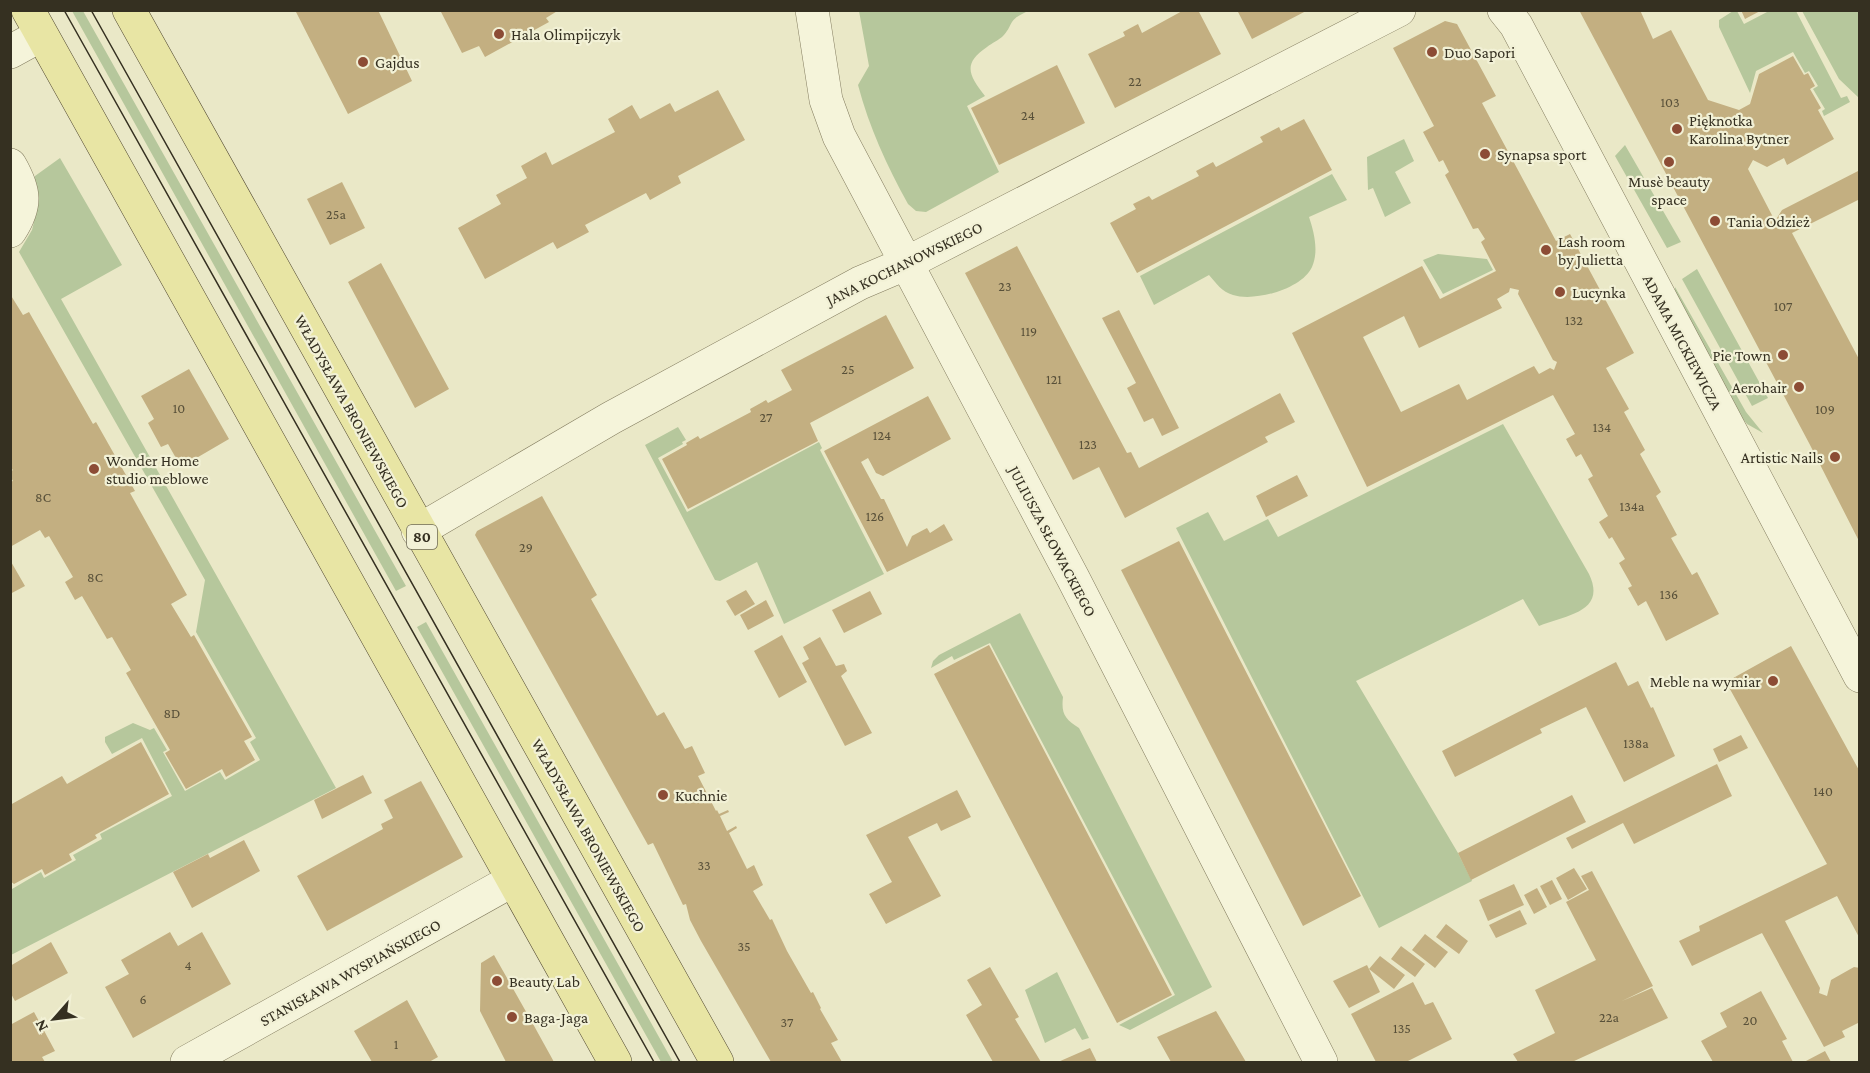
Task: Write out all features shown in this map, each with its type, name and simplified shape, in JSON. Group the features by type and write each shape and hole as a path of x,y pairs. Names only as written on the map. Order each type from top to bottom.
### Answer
{"main road":[{"name":"WŁADYSŁAWA BRONIEWSKIEGO","path":"129,10 418,531 717,1062"},
{"path":"34,23 615,1062"}],"street":[{"name":"JULIUSZA SŁOWACKIEGO","path":"812,10 826,100 838,136 1073,578 1321,1062"},
{"name":"JANA KOCHANOWSKIEGO","path":"418,531 611,418 860,283 906,263 1399,10"},
{"name":"ADAMA MICKIEWICZA","path":"1504,10 1516,25 1860,676"},
{"path":"10,52 34,23"},
{"path":"10,165 20,186 23,202 21,214 10,231"},
{"name":"STANISŁAWA WYSPIAŃSKIEGO","path":"187,1062 513,880"}],"green space":[{"path":"72,11 83,11 406,586 396,591"},
{"path":"859,11 1028,11 1014,20 1007,32 979,53 971,64 972,76 985,96 967,106 999,172 926,212 916,211 908,204 879,146 858,85 869,66"},
{"path":"1737,11 1744,24 1769,11 1796,11 1841,98 1847,96 1850,102 1824,116 1822,111 1825,109 1813,89 1818,86 1809,71 1805,73 1793,52 1756,71 1750,93 1719,27 1719,20"},
{"path":"1802,11 1859,11 1859,98 1839,79"},
{"path":"1404,139 1414,161 1395,172 1411,203 1385,217 1373,188 1368,190 1367,157"},
{"path":"1625,145 1681,242 1667,248 1615,156"},
{"path":"60,158 122,265 61,299 336,788 11,955 10,886 12,889 41,872 44,878 76,860 73,855 102,839 100,834 172,796 142,738 112,754 105,742 105,737 133,723 150,730 154,728 167,750 163,752 185,791 220,772 225,780 260,760 250,742 256,738 196,632 205,580 19,252 32,230 37,210 33,182 35,176"},
{"path":"1332,174 1347,200 1309,217 1314,235 1315,255 1312,267 1299,282 1277,292 1242,297 1226,292 1209,275 1154,305 1140,276"},
{"path":"1438,254 1487,259 1493,270 1443,294 1423,260"},
{"path":"1697,269 1768,398 1752,406 1682,279"},
{"path":"1675,287 1746,412 1763,433 1747,424 1737,412 1675,298"},
{"path":"1503,424 1589,574 1593,597 1581,610 1572,615 1539,626 1523,599 1356,681 1458,853 1472,881 1379,928 1176,528 1208,512 1224,541 1268,519 1278,537"},
{"path":"678,427 686,440 658,458 687,512 819,442 822,448 820,450 884,574 784,624 757,562 720,581 715,580 645,445"},
{"path":"1020,613 1063,697 1065,716 1079,728 1212,987 1130,1030 1119,1025 1175,995 990,643 954,660 952,656 931,668 933,661 939,655"},
{"path":"426,622 673,1062 661,1062 417,627"},
{"path":"1057,972 1089,1038 1082,1040 1075,1028 1045,1043 1025,990"}],"building":[{"name":"Gajdus","path":"295,10 378,10 412,81 348,114"},
{"name":"Hala Olimpijczyk","path":"440,10 559,10 546,18 549,22 485,57 479,46 462,53"},
{"path":"1184,10 1198,10 1221,54 1115,108 1088,54 1125,36 1123,32 1138,24 1142,33"},
{"path":"1237,10 1308,10 1252,39"},
{"path":"1579,10 1640,10 1653,39 1671,30 1708,100 1739,110 1750,104 1759,74 1793,56 1804,75 1808,73 1815,86 1810,89 1821,108 1818,110 1834,139 1787,165 1784,158 1767,167 1753,160 1748,169 1775,221 1782,210 1860,170 1860,199 1792,233 1860,361 1860,543 1809,443"},
{"path":"1741,10 1762,10 1745,19"},
{"path":"1445,21 1457,24 1496,96 1482,103 1556,241 1570,234 1634,353 1606,368 1629,409 1624,412 1645,450 1640,454 1661,492 1656,496 1677,535 1671,538 1692,575 1697,572 1719,614 1666,641 1646,601 1638,606 1628,588 1632,586 1619,563 1625,559 1612,537 1609,539 1599,522 1608,516 1588,479 1593,476 1581,454 1576,457 1566,439 1575,434 1553,395 1367,487 1292,333 1422,266 1440,299 1496,271 1481,242 1485,239 1478,228 1473,229 1445,175 1449,172 1443,160 1439,162 1423,132 1434,126 1393,48","holes":["1510,288 1519,290 1518,294 1553,360 1557,362 1554,370 1550,368 1539,374 1534,366 1467,400 1459,384 1401,412 1363,337 1404,316 1419,348 1502,308 1497,299 1509,292"]},
{"path":"1057,65 1085,123 999,165 971,108"},
{"path":"718,90 745,140 678,176 681,183 650,200 646,193 585,225 589,232 557,249 553,242 485,279 458,228 501,204 496,195 527,178 521,166 546,152 552,165 615,132 608,119 632,105 640,119 670,103 675,112"},
{"path":"1304,119 1332,170 1137,273 1110,223 1136,209 1133,204 1149,196 1152,200 1199,176 1196,171 1213,162 1216,167 1263,142 1260,137 1279,127 1281,131"},
{"path":"342,182 365,228 330,245 307,199"},
{"path":"1017,246 1127,453 1131,452 1139,468 1280,393 1295,422 1265,437 1268,442 1125,518 1099,467 1073,480 965,273"},
{"path":"381,263 449,389 415,408 348,282"},
{"path":"10,294 23,315 29,312 93,424 96,422 135,491 130,493 187,595 171,604 191,637 194,635 252,737 244,741 255,760 226,777 222,769 186,789 165,753 170,750 126,673 131,670 112,637 107,639 82,596 75,600 65,582 73,577 49,536 45,538 40,530 10,547 10,482 13,481 10,472 13,470 10,467"},
{"path":"1119,310 1179,428 1162,436 1153,418 1144,422 1127,388 1136,383 1102,318"},
{"path":"886,315 914,368 810,423 818,441 688,509 662,459 698,436 700,439 751,412 750,409 766,400 768,403 792,390 781,370"},
{"path":"189,369 229,439 181,467 168,444 161,447 148,423 154,419 141,396"},
{"path":"928,396 951,439 883,476 876,473 868,458 861,462 881,499 884,499 907,547 912,536 927,528 930,533 944,524 953,540 887,572 824,451"},
{"path":"1297,475 1308,496 1266,517 1256,496"},
{"path":"542,496 597,595 591,599 657,716 664,712 685,749 692,746 705,773 698,776 716,811 719,814 728,810 729,812 720,816 727,831 736,826 737,828 729,833 747,869 754,865 763,885 753,891 770,920 772,919 787,951 811,993 813,992 838,1040 831,1043 842,1062 771,1062 701,941 690,920 686,904 683,905 653,843 648,845 475,535 477,531"},
{"path":"1179,541 1361,896 1303,926 1121,570"},
{"path":"10,560 25,586 10,594"},
{"path":"746,590 755,604 735,616 726,601"},
{"path":"870,591 882,614 844,633 832,610"},
{"path":"766,600 774,616 748,630 740,615"},
{"path":"782,635 807,682 779,698 754,651"},
{"path":"820,637 836,666 844,664 847,671 841,676 872,733 845,746 802,663 809,659 803,647"},
{"path":"989,645 1172,995 1117,1023 934,674"},
{"path":"1791,646 1860,772 1860,939 1837,896 1785,921 1820,988 1819,993 1827,996 1831,980 1854,967 1860,968 1860,1022 1842,1031 1845,1037 1824,1047 1762,933 1692,966 1679,941 1700,931 1699,926 1827,864 1726,682"},
{"path":"1616,662 1628,686 1638,681 1651,708 1653,707 1675,756 1624,782 1586,707 1540,729 1542,733 1455,777 1442,751"},
{"path":"1741,735 1748,748 1719,762 1713,749"},
{"path":"141,742 169,794 95,835 97,838 69,854 72,860 45,875 42,869 14,884 10,881 10,805 62,776 67,784"},
{"path":"1717,764 1732,796 1634,844 1623,823 1572,849 1566,838"},
{"path":"363,775 372,793 322,819 314,800"},
{"path":"421,781 463,857 327,931 297,876 383,829 381,824 393,818 384,800"},
{"path":"957,790 971,817 941,831 937,823 908,837 941,896 886,924 869,894 892,882 866,835"},
{"path":"1572,795 1586,822 1471,880 1458,853"},
{"path":"244,840 260,871 192,908 173,872 208,854 210,858"},
{"path":"1574,868 1587,889 1568,900 1556,878"},
{"path":"1592,871 1653,986 1622,1001 1652,988 1668,1018 1572,1062 1518,1062 1513,1054 1555,1033 1535,990 1596,960 1566,902 1589,890 1581,876"},
{"path":"1552,880 1562,899 1550,905 1540,886"},
{"path":"1514,884 1524,905 1488,921 1479,900"},
{"path":"1537,888 1547,907 1534,914 1524,895"},
{"path":"1520,910 1527,924 1496,938 1489,925"},
{"path":"1446,924 1468,941 1459,954 1436,937"},
{"path":"170,932 178,946 202,932 231,984 133,1038 105,987 129,974 121,960"},
{"path":"1425,934 1448,952 1435,968 1412,950"},
{"path":"51,942 68,973 15,1001 10,992 10,966"},
{"path":"1401,946 1425,964 1415,977 1391,959"},
{"path":"494,955 554,1062 506,1062 480,1011 481,963"},
{"path":"1380,956 1405,975 1394,989 1369,969"},
{"path":"1367,965 1380,992 1349,1008 1333,981"},
{"path":"990,967 1019,1017 1015,1019 1041,1062 993,1062 966,1015 982,1005 967,980"},
{"path":"1413,982 1425,1005 1433,1002 1452,1039 1406,1062 1376,1062 1351,1014"},
{"path":"1761,991 1787,1039 1782,1041 1793,1062 1713,1062 1701,1041 1727,1027 1720,1013"},
{"path":"407,1000 438,1057 429,1062 372,1062 354,1031"},
{"path":"1216,1011 1246,1062 1171,1062 1157,1037"},
{"path":"34,1012 55,1051 42,1057 45,1062 10,1062 10,1025"},
{"path":"1090,1048 1097,1062 1058,1062"},
{"path":"1825,1051 1831,1062 1804,1062"}],"tram line":[{"path":"64,10 654,1062"},
{"path":"91,10 680,1062"}],"place":[{"name":"Hala Olimpijczyk","path":"499,34"},
{"name":"Duo Sapori","path":"1432,52"},
{"name":"Gajdus","path":"363,62"},
{"name":"Pięknotka Karolina Bytner","path":"1677,129"},
{"name":"Synapsa sport","path":"1485,154"},
{"name":"Musè beauty space","path":"1669,162"},
{"name":"Tania Odzież","path":"1715,221"},
{"name":"Lash room by Julietta","path":"1546,250"},
{"name":"Lucynka","path":"1560,292"},
{"name":"Pie Town","path":"1783,355"},
{"name":"Aerohair","path":"1799,387"},
{"name":"Artistic Nails","path":"1835,457"},
{"name":"Wonder Home studio meblowe","path":"94,469"},
{"name":"Meble na wymiar","path":"1773,681"},
{"name":"Kuchnie","path":"663,795"},
{"name":"Beauty Lab","path":"497,981"},
{"name":"Baga-Jaga","path":"512,1017"}]}
